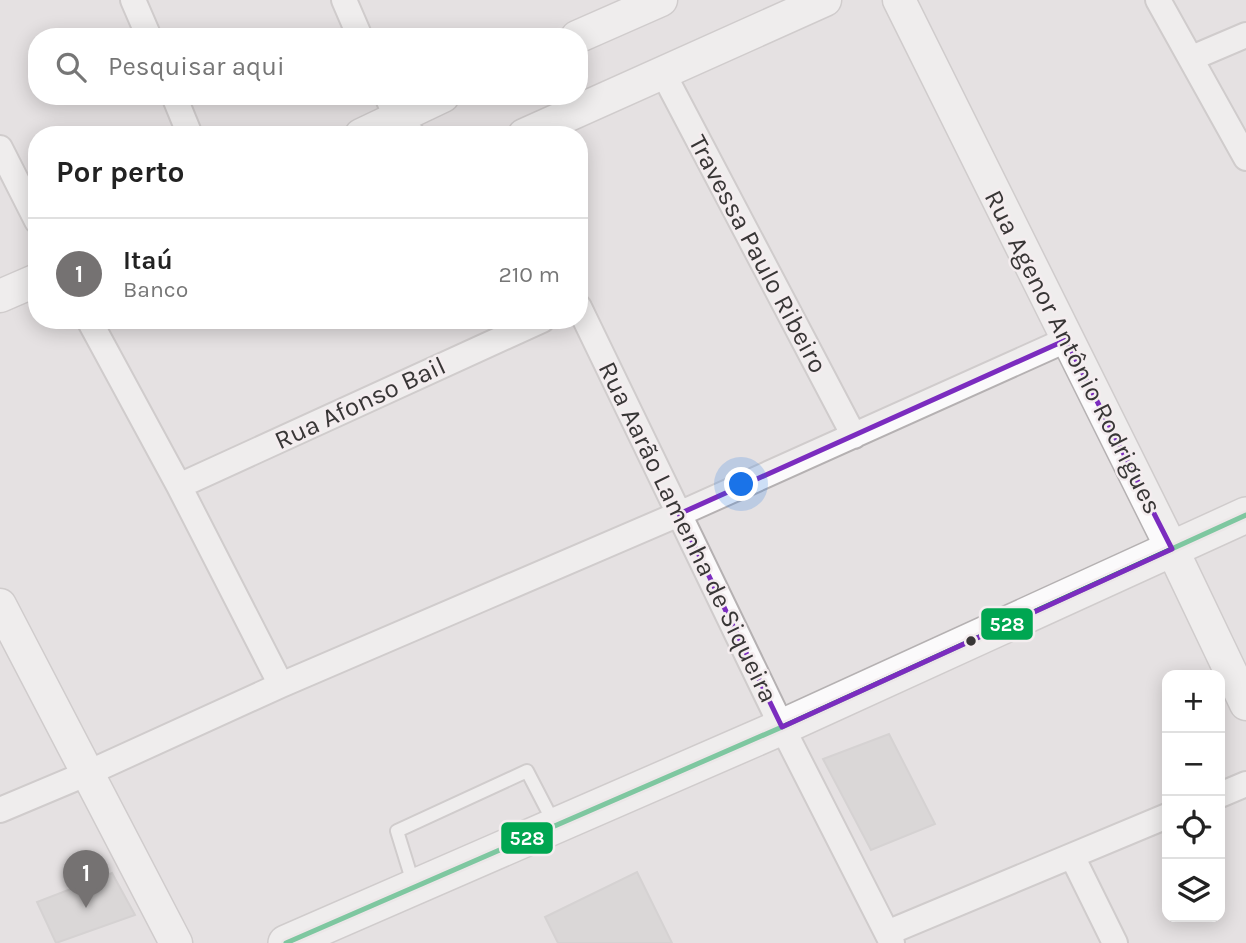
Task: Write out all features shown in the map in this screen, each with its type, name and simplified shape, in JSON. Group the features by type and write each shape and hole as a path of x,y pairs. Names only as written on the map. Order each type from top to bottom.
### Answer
{"main road":[{"path":"286,943 782,727 1246,515"},
{"path":"1172,549 1246,528"}],"street":[{"path":"133,0 145,28"},
{"path":"344,0 356,28"},
{"path":"588,32 660,0"},
{"path":"544,126 825,0"},
{"name":"Rua Agenor Antônio Rodrigues","path":"899,0 1172,549 1246,704"},
{"path":"1158,0 1246,158"},
{"path":"1192,58 1246,35"},
{"name":"Travessa Paulo Ribeiro","path":"663,73 854,436"},
{"path":"178,105 186,126"},
{"path":"379,126 423,105"},
{"path":"0,148 28,203"},
{"path":"0,296 28,284"},
{"name":"Rua Aarão Lamenha de Siqueira","path":"588,326 782,727 890,938"},
{"path":"94,329 179,486 281,685"},
{"name":"Rua Afonso Bail","path":"179,486 521,329"},
{"path":"0,810 281,685 679,514 1066,340"},
{"path":"0,605 176,943"},
{"path":"1225,793 1246,784"},
{"path":"890,938 1072,856 1162,819"},
{"path":"1072,856 1115,943"}],"lane":[{"path":"414,887 397,831 527,771 555,825"}],"highlighted area":[{"path":"1066,340 1172,549 782,727 679,514"}],"building":[{"path":"889,734 935,824 871,850 823,759"},
{"path":"637,872 672,943 558,943 545,917"},
{"path":"112,873 135,915 56,943 37,902"}],"transit line":[{"name":"528","path":"286,943 782,727 1246,515"}],"place":[{"name":"Itaú","path":"86,908"}]}
